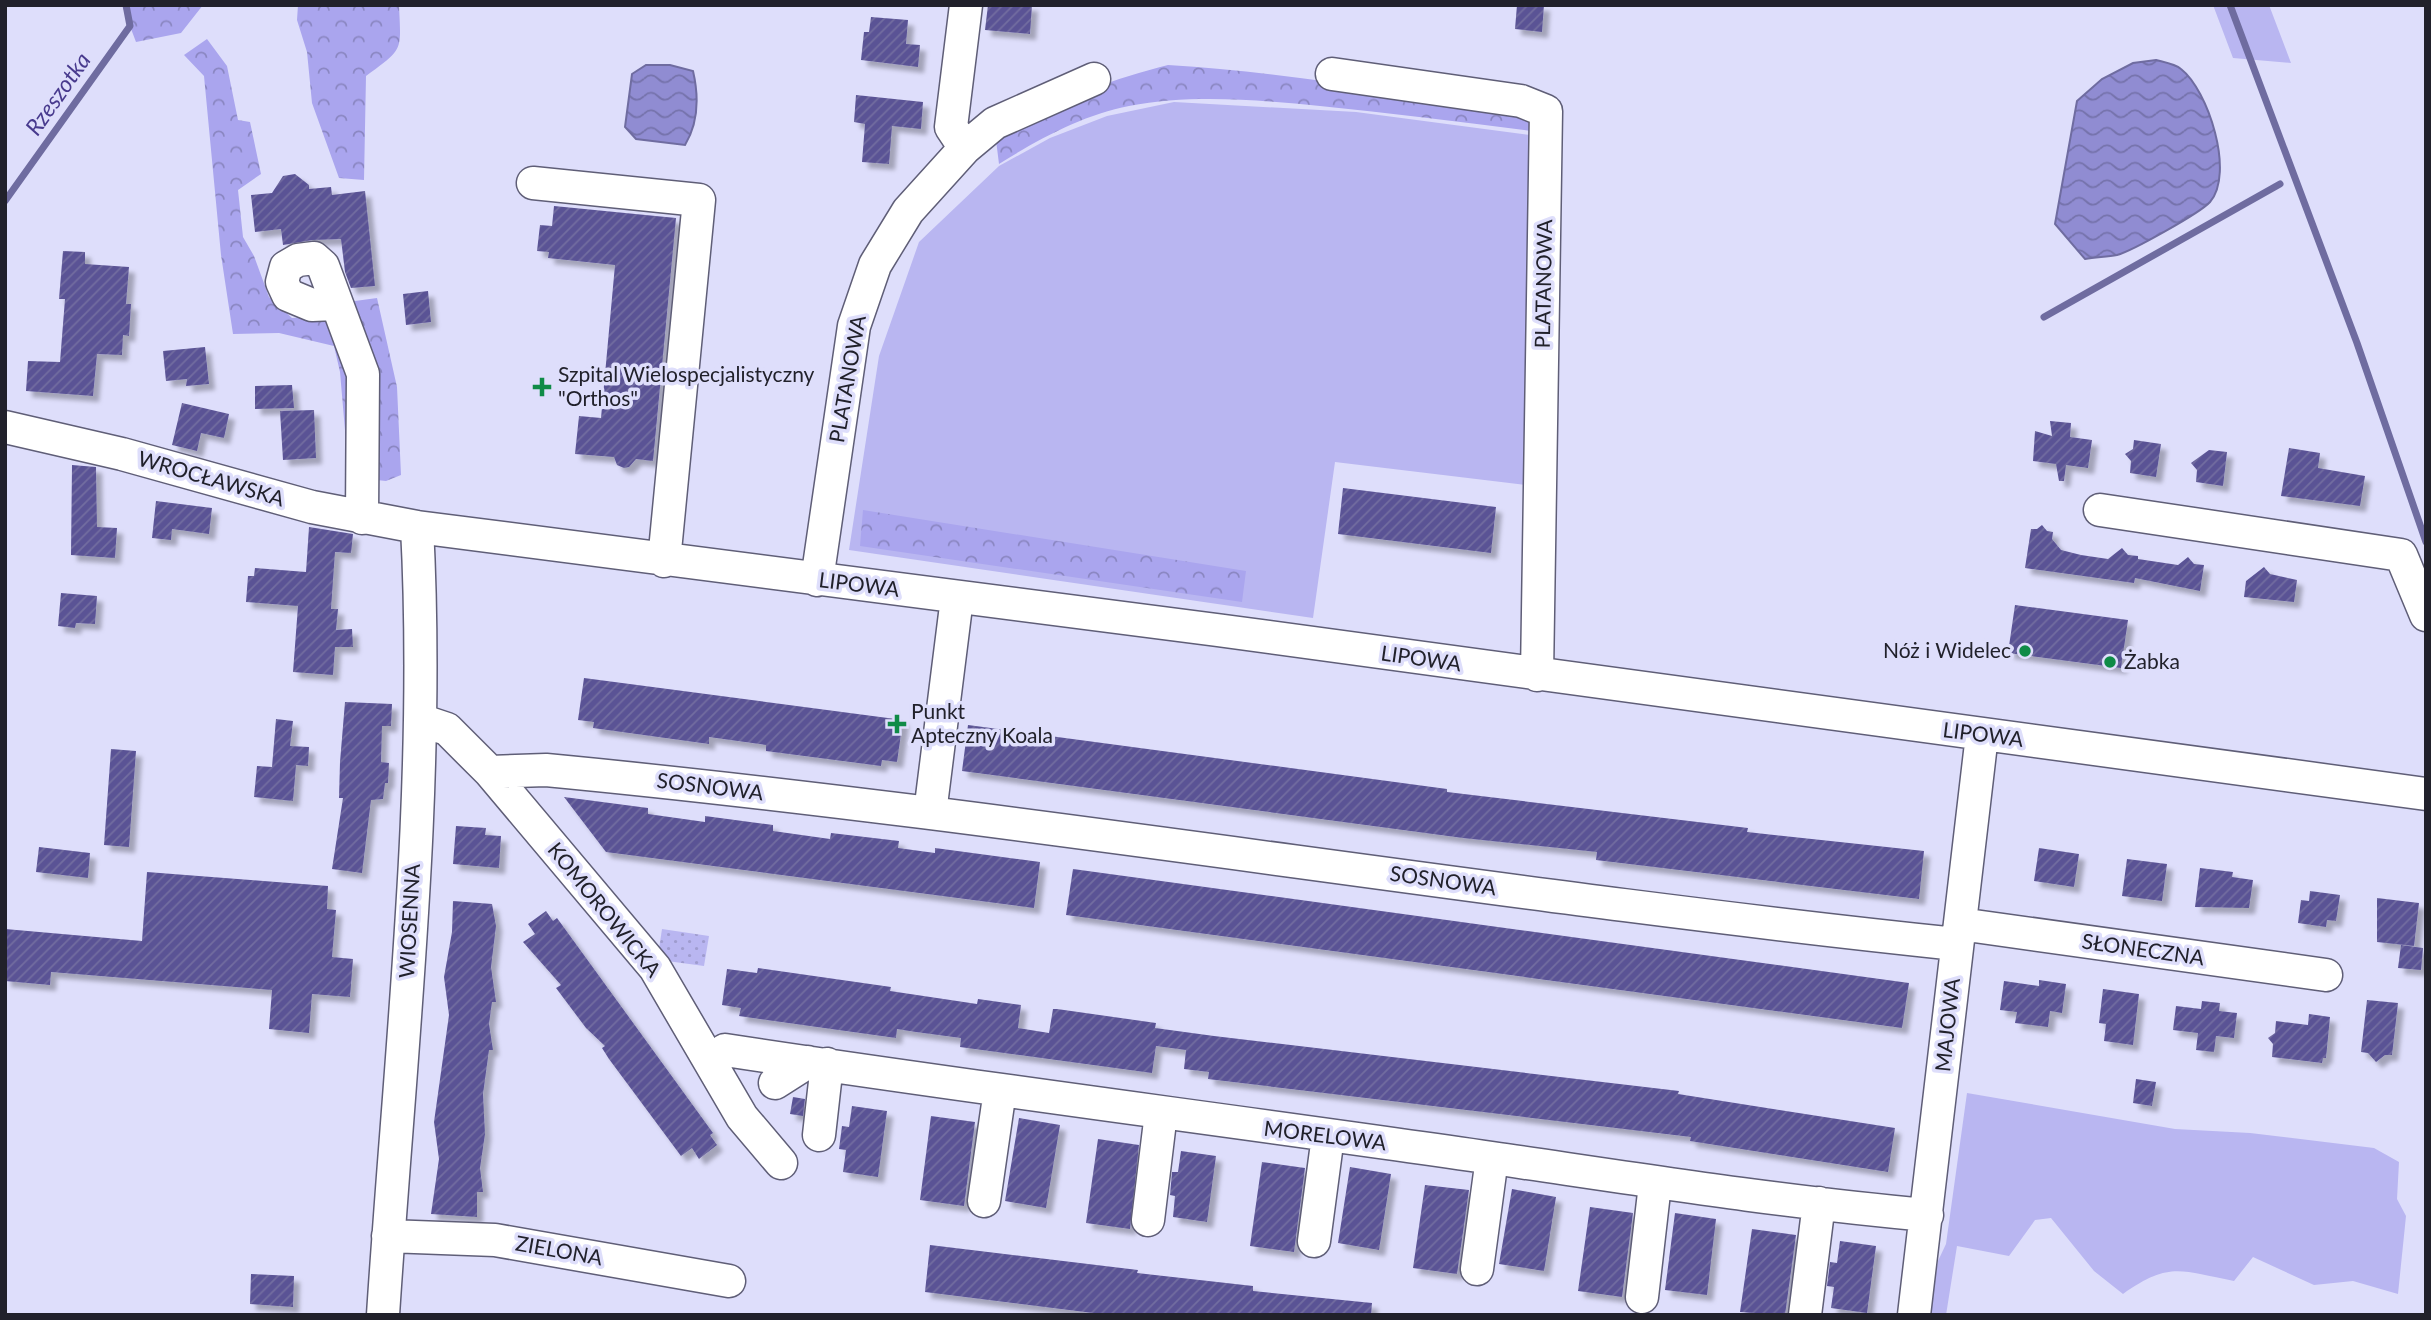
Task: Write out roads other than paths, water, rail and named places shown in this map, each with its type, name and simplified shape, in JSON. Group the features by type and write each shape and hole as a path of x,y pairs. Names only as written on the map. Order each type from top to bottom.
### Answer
{"street":[{"path":"965,148 951,127 966,5"},
{"name":"PLATANOWA","path":"1332,74 1521,101 1546,111 1537,675"},
{"name":"PLATANOWA","path":"817,580 854,326 875,265 908,211 965,148 995,122 1094,79"},
{"path":"533,183 699,200 664,561"},
{"path":"335,304 352,338 363,374 362,517"},
{"name":"WROCŁAWSKA","path":"5,428 122,454 312,507 416,527"},
{"path":"2100,510 2401,555 2426,615"},
{"name":"LIPOWA","path":"416,527 1230,632 2426,794"},
{"name":"WIOSENNA","path":"383,1315 408,955 420,720 422,619 416,527"},
{"path":"930,813 957,598"},
{"name":"KOMOROWICKA","path":"420,720 447,729 490,772 655,968 742,1117 781,1163"},
{"name":"MAJOWA","path":"1914,1315 1982,735"},
{"name":"SOSNOWA","path":"490,772 571,772 930,813 1610,903 1958,934"},
{"name":"SŁONECZNA","path":"1958,934 2326,975"},
{"name":"MORELOWA","path":"725,1050 1161,1114 1492,1158 1655,1184 1927,1215"},
{"path":"775,1083 817,1063 818,1135"},
{"path":"984,1201 1000,1090"},
{"path":"1148,1220 1161,1114"},
{"path":"1314,1241 1328,1136"},
{"path":"1477,1269 1492,1158"},
{"path":"1642,1297 1655,1184"},
{"path":"1805,1315 1819,1203"},
{"name":"ZIELONA","path":"388,1236 495,1240 729,1281"}],"water":[{"path":"2156,60 2181,69 2191,80 2209,113 2219,153 2217,189 2204,207 2150,239 2117,255 2085,259 2055,224 2077,101 2102,79 2133,63"},
{"path":"646,65 670,65 693,71 696,109 693,127 685,145 636,139 625,127 632,74"}],"waterway":[{"name":"Rzeszotka","path":"5,201 130,26 126,5"},
{"path":"2230,5 2357,343 2426,542"},
{"path":"2044,317 2280,184"}],"place":[{"name":"Szpital Wielospecjalistyczny \"Orthos\"","path":"542,387"},
{"name":"Nóż i Widelec","path":"2025,651"},
{"name":"Żabka","path":"2110,662"},
{"name":"Punkt Apteczny Koala","path":"897,724"}]}
